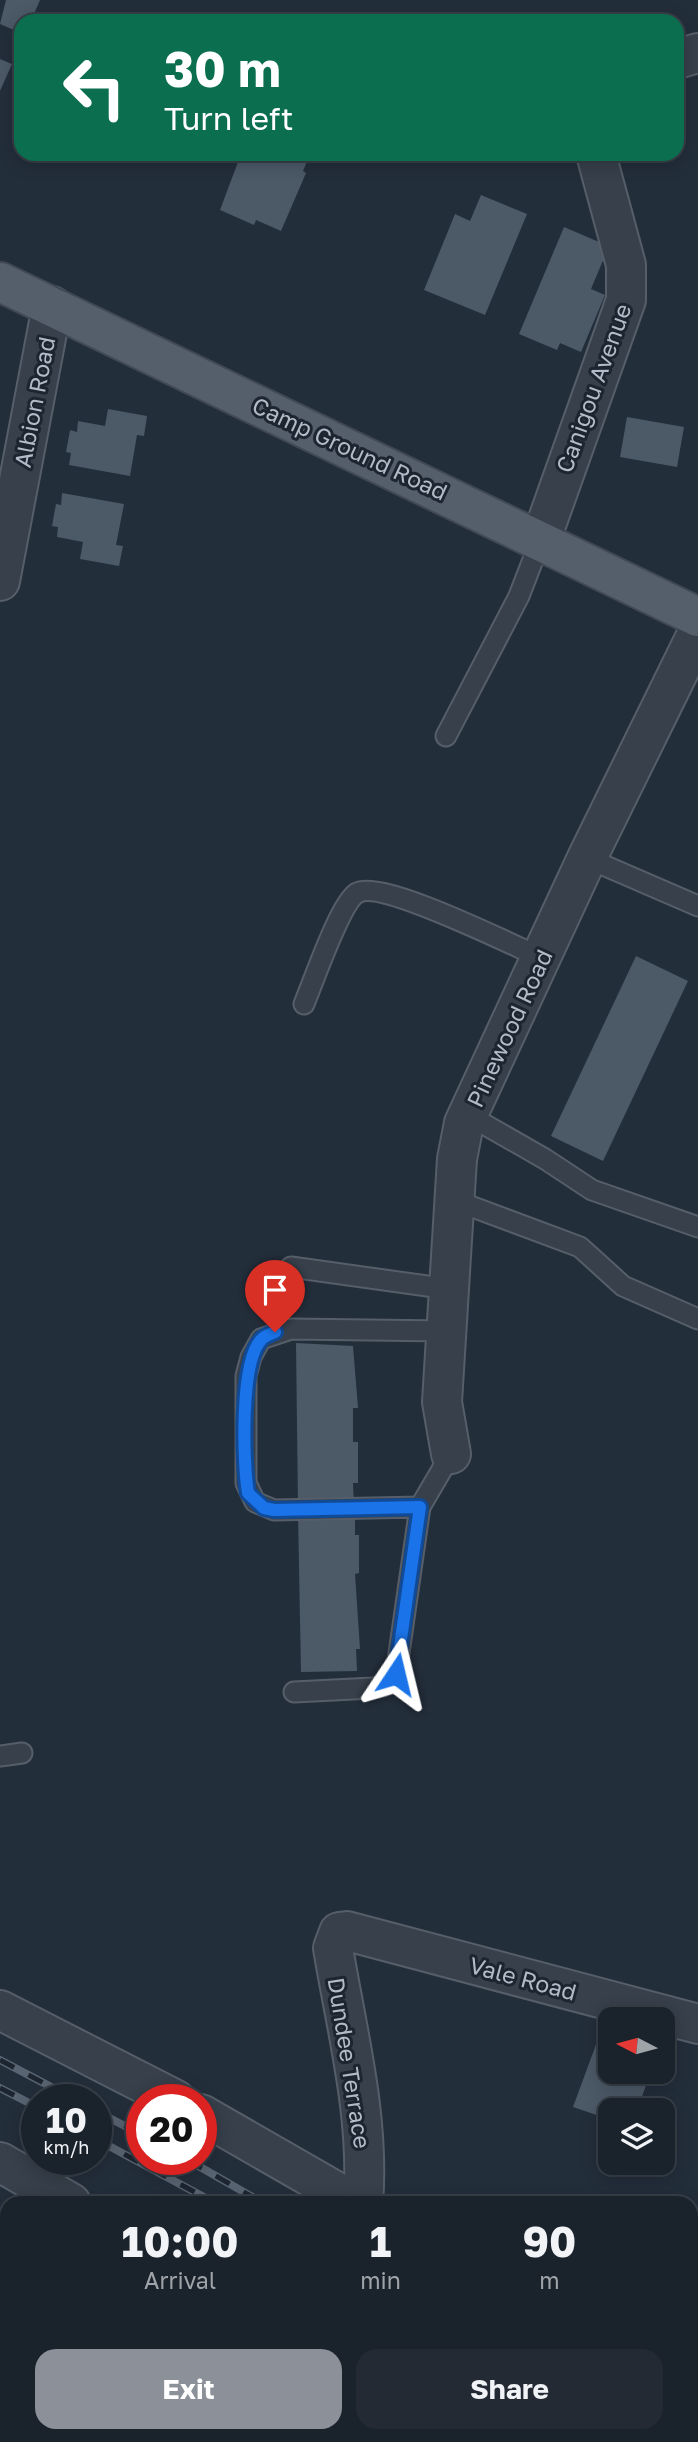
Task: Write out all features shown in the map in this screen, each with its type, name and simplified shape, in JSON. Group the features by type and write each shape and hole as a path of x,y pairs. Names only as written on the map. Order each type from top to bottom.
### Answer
{"main road":[{"name":"Camp Ground Road","path":"0,282 541,539 698,617"}],"street":[{"name":"Canigou Avenue","path":"541,539 626,300 626,265 598,161"},
{"name":"Albion Road","path":"0,581 52,306"},
{"name":"Pinewood Road","path":"451,1454 442,1416 460,1140 468,1115 587,858 698,632"},
{"name":"Vale Road","path":"347,1931 698,2024"},
{"name":"Dundee Terrace","path":"347,1931 335,1936 333,1948 362,2122 365,2151 363,2196"},
{"path":"0,2010 145,2084"},
{"path":"217,2123 344,2196"},
{"path":"0,2162 59,2196"}],"lane":[{"path":"446,736 519,596 541,539"},
{"path":"587,858 698,906"},
{"path":"304,1004 344,909 356,893 368,890 395,895 541,958"},
{"path":"468,1115 545,1159 592,1190 698,1227"},
{"path":"454,1200 580,1247 623,1286 698,1319"},
{"path":"291,1266 449,1289"},
{"path":"420,1507 274,1510 255,1502 246,1483 246,1376 251,1357 261,1339 275,1332 292,1329 446,1331"},
{"path":"294,1692 373,1688 383,1686 396,1674 420,1507 451,1454"},
{"path":"0,1756 22,1753"}],"building":[{"path":"6,0 40,0 34,14 14,14 14,30 0,24"},
{"path":"0,59 12,64 0,91"},
{"path":"238,161 307,161 303,171 306,173 281,231 256,220 254,225 220,210"},
{"path":"481,195 527,214 485,315 424,290 455,214 470,221"},
{"path":"564,227 599,242 604,258 591,289 605,295 581,352 560,343 557,350 519,334"},
{"path":"108,409 147,416 144,436 137,435 130,476 69,465 71,453 66,452 70,430 77,432 78,421 105,426"},
{"path":"627,417 684,427 677,467 620,457"},
{"path":"62,493 124,504 116,545 123,546 119,566 80,559 83,542 57,537 58,527 52,526 56,504 61,505"},
{"path":"636,956 688,981 603,1161 551,1136"},
{"path":"296,1343 353,1346 358,1408 353,1408 353,1442 358,1442 358,1483 353,1483 354,1504 298,1505"},
{"path":"355,1512 355,1535 359,1535 359,1573 355,1574 360,1649 356,1649 357,1671 301,1672 298,1513"},
{"path":"598,2039 598,2084 647,2084 641,2098 598,2098 598,2116 573,2107"}],"railway":[{"path":"0,2060 46,2084"},
{"path":"0,2088 21,2099"},
{"path":"112,2119 126,2127"},
{"path":"112,2148 202,2196"},
{"path":"214,2175 251,2196"}],"route":[{"path":"275,1332 261,1339 251,1357 246,1376 248,1493 264,1508 274,1510 420,1507 396,1674"}]}
